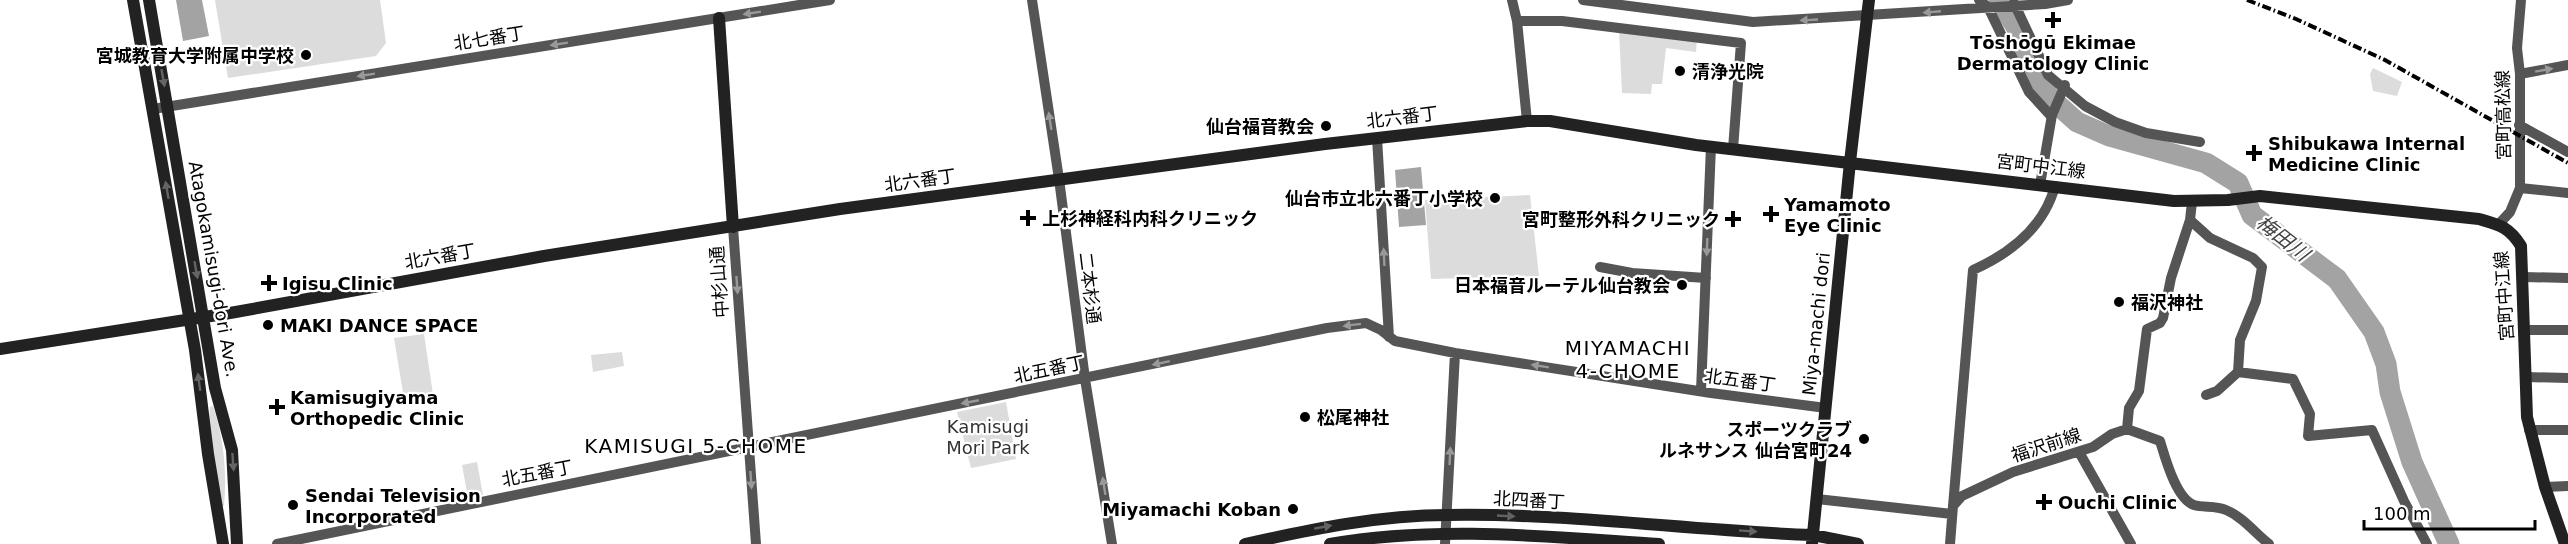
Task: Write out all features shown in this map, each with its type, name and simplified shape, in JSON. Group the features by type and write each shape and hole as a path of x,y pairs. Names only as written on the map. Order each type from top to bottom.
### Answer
{"street":[{"name":"Atagokamisugi-dori Ave.","path":"134,0 189,319 223,544"},
{"name":"Atagokamisugi-dori Ave.","path":"149,0 215,388 232,450 237,544"},
{"name":"北七番丁","path":"153,109 830,0"},
{"name":"二本杉通","path":"1032,0 1059,179 1085,379 1112,544"},
{"path":"1512,0 1517,21 1527,121"},
{"path":"1583,0 1752,22 1867,17 1986,5 2068,0"},
{"name":"Miya-machi dori","path":"1813,540 1850,162 1869,0"},
{"name":"宮町高松線","path":"2499,224 2510,212 2520,189 2520,74 2517,48 2521,0"},
{"path":"2014,4 2048,75 2085,106 2115,122 2146,133 2200,142"},
{"path":"1986,5 2029,92 2052,116"},
{"name":"中杉山通","path":"719,18 756,544"},
{"path":"1517,21 1562,21 1741,43 1733,149"},
{"path":"2520,74 2568,65"},
{"path":"2040,184 2052,116 2065,85"},
{"name":"北六番丁","path":"0,349 189,319 544,256 840,209 1377,138 1527,121 1550,122 1733,149 1850,162"},
{"path":"2519,125 2568,152"},
{"path":"1377,138 1389,337"},
{"path":"1701,391 1711,146"},
{"name":"宮町中江線","path":"1850,162 2192,202 2255,196 2480,219 2499,224 2513,233 2521,246 2529,430 2545,487 2565,544"},
{"path":"1950,544 1973,270 2001,257 2039,223 2051,202 2055,186"},
{"path":"2520,189 2568,193"},
{"path":"2192,202 2190,220 2171,278 2163,318 2160,323 2146,329 2139,392 2129,408 2127,429 2160,441 2170,472 2185,499 2194,505 2208,505 2226,510 2269,544"},
{"path":"2190,220 2210,238 2253,258 2262,267 2256,301 2240,340 2238,372 2217,392 2206,394"},
{"path":"1600,267 1632,273 1706,278"},
{"path":"2524,278 2568,278"},
{"name":"北五番丁","path":"278,544 1327,328 1366,323 1381,330 1395,341 1455,353 1826,408"},
{"path":"2525,330 2568,330"},
{"path":"1445,539 1455,353"},
{"path":"2238,372 2294,379 2310,414 2308,436 2372,430 2404,501 2427,544"},
{"path":"2526,377 2568,378"},
{"name":"福沢前線","path":"1953,510 1962,496 2013,472 2093,447 2112,434 2127,429"},
{"path":"2529,430 2568,430"},
{"path":"2079,452 2131,544"},
{"path":"2545,487 2568,486"},
{"path":"1817,499 1953,510"},
{"name":"北四番丁","path":"1245,544 1325,527 1447,514 1500,516 1858,544"},
{"name":"北四番丁","path":"1330,544 1374,537 1659,544"}],"green space":[{"path":"215,0 380,0 386,43 376,56 228,78"},
{"path":"1619,31 1697,40 1696,52 1666,48 1662,84 1652,84 1651,94 1622,93"},
{"path":"2373,68 2402,82 2397,96 2373,91 2370,74"},
{"path":"1530,195 1539,276 1431,279 1425,200"},
{"path":"424,334 434,401 405,405 394,338"},
{"path":"622,352 624,366 593,372 591,355"},
{"name":"Kamisugi Mori Park","path":"1006,402 1016,459 971,468 957,412"},
{"path":"213,406 224,456 224,506 221,506 211,445 209,420 210,407"},
{"path":"477,462 483,495 468,498 462,465"}],"shaded area":[{"path":"176,0 202,0 209,36 183,41"},
{"path":"1421,167 1426,225 1399,227 1395,170"}],"waterway":[{"name":"梅田川","path":"1999,0 2017,28 2031,63 2049,97 2077,122 2109,136 2206,163 2238,183 2252,215 2337,279 2374,332 2386,364 2390,392 2412,462 2449,544"}],"railway":[{"path":"2247,0 2296,19 2385,60 2568,163"}],"place":[{"name":"Tōshōgū Ekimae Dermatology Clinic","path":"2053,20"},
{"name":"宮城教育大学附属中学校","path":"306,55"},
{"name":"清浄光院","path":"1680,71"},
{"name":"仙台福音教会","path":"1326,126"},
{"name":"Shibukawa Internal Medicine Clinic","path":"2254,153"},
{"name":"仙台市立北六番丁小学校","path":"1495,198"},
{"name":"Yamamoto Eye Clinic","path":"1771,214"},
{"name":"上杉神経科内科クリニック","path":"1028,218"},
{"name":"宮町整形外科クリニック","path":"1733,219"},
{"name":"Igisu Clinic","path":"269,283"},
{"name":"日本福音ルーテル仙台教会","path":"1682,285"},
{"name":"福沢神社","path":"2119,302"},
{"name":"MAKI DANCE SPACE","path":"268,325"},
{"name":"Kamisugiyama Orthopedic Clinic","path":"277,407"},
{"name":"松尾神社","path":"1305,417"},
{"name":"スポーツクラブ ルネサンス 仙台宮町24","path":"1864,439"},
{"name":"Ouchi Clinic","path":"2044,502"},
{"name":"Sendai Television Incorporated","path":"293,505"},
{"name":"Miyamachi Koban","path":"1293,509"}],"district":[{"name":"MIYAMACHI 4-CHOME","path":"1628,360"},
{"name":"KAMISUGI 5-CHOME","path":"696,446"}]}
